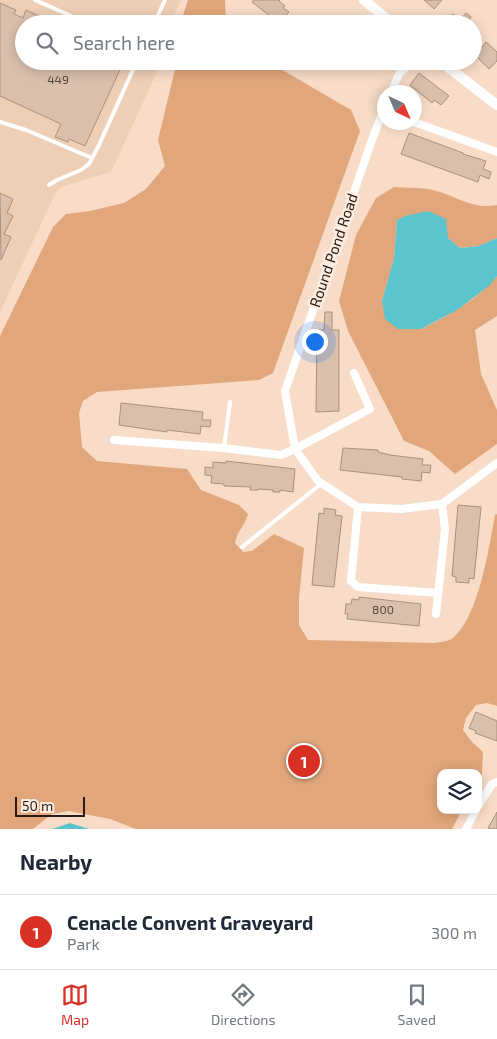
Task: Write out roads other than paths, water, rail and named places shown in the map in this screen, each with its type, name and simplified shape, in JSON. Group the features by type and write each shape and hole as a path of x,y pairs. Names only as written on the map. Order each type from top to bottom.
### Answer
{"street":[{"path":"364,0 382,15"},
{"path":"394,85 403,70"},
{"path":"452,70 497,105"},
{"path":"422,125 497,152"},
{"name":"Round Pond Road","path":"377,127 285,391 295,450 321,484 358,507 401,509 442,504 497,463"},
{"path":"114,440 281,454 295,450 370,408 354,373"},
{"path":"436,614 445,530 442,504"},
{"path":"358,507 351,581 358,587 438,593"},
{"path":"482,800 492,784 497,782"},
{"path":"466,829 474,814"}],"lane":[{"path":"35,0 69,15"},
{"path":"158,15 165,0"},
{"path":"49,185 81,170 89,164 133,70"},
{"path":"0,122 26,130 92,158"},
{"path":"224,448 230,402"},
{"path":"242,547 321,484"}],"water":[{"path":"428,211 446,219 448,238 460,248 479,246 497,238 497,276 489,286 457,310 421,329 398,329 385,319 382,301 394,258 397,220 405,216"},
{"path":"70,823 89,829 52,829"}],"place":[{"name":"Cenacle Convent Graveyard","path":"304,761"}]}
